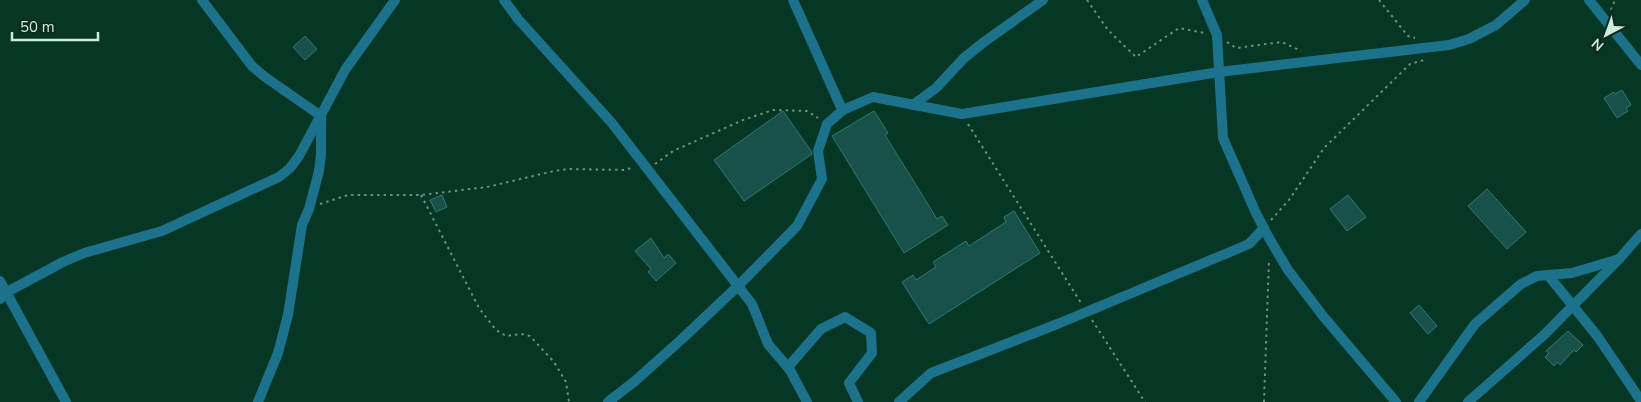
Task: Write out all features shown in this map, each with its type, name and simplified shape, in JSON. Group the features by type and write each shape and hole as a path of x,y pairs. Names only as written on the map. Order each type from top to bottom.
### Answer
{"street":[{"path":"202,0 252,66 265,78 321,116"},
{"path":"3,296 63,262 84,253 162,231 279,177 290,168 299,156 345,70 395,0"},
{"path":"504,0 518,19 611,122 752,304 768,344 788,367 807,402"},
{"path":"793,0 843,110"},
{"path":"913,105 936,88 964,58 1042,0"},
{"path":"1202,0 1217,35 1223,138 1240,179 1264,228 1288,270 1323,316 1396,402"},
{"path":"608,402 635,381 737,287 797,226 822,179 818,151 827,124 843,110 873,97 962,114 1219,72 1449,45 1496,25 1525,0"},
{"path":"1589,0 1641,65"},
{"path":"258,402 278,354 288,314 302,225 309,209 319,172 321,116"},
{"path":"899,402 931,374 1087,312 1249,244 1264,228"},
{"path":"1468,402 1545,334 1641,234"},
{"path":"1419,402 1482,317 1527,280 1537,276 1572,273 1619,259"},
{"path":"1548,275 1598,337 1641,401"},
{"path":"0,281 3,296 66,402"},
{"path":"788,367 821,329 845,317 871,333 872,353 850,383 858,402"}],"path":[{"path":"1087,0 1108,30 1136,57 1179,28 1217,35 1236,48 1282,42 1322,60"},
{"path":"1379,0 1408,36 1416,38"},
{"path":"1264,228 1289,200 1324,148 1410,64 1428,59"},
{"path":"309,209 348,194 421,195 488,187 554,171 626,170 646,167 673,151 742,120 773,110 807,111 827,124"},
{"path":"962,114 1145,402"},
{"path":"421,195 479,308 496,330 506,336 521,334 530,336 554,362 566,382 569,402"},
{"path":"1264,402 1269,257"}],"building":[{"path":"305,36 317,49 305,60 293,47"},
{"path":"1622,90 1631,105 1626,108 1628,111 1617,118 1604,98"},
{"path":"783,111 812,154 744,201 714,160"},
{"path":"874,111 888,133 885,135 937,219 942,216 948,225 904,253 832,136"},
{"path":"1487,189 1526,232 1507,249 1468,206"},
{"path":"442,195 447,207 436,212 430,200"},
{"path":"1348,195 1366,217 1347,231 1330,209"},
{"path":"1014,211 1040,253 929,324 902,282 913,275 916,280 936,267 933,262 966,241 969,246 1006,222 1004,217"},
{"path":"651,238 664,258 668,254 676,263 656,281 648,272 651,269 635,251"},
{"path":"1419,305 1437,326 1428,334 1410,313"},
{"path":"1568,331 1583,345 1576,352 1574,350 1560,365 1557,362 1554,366 1545,357 1549,353 1546,351"}]}
